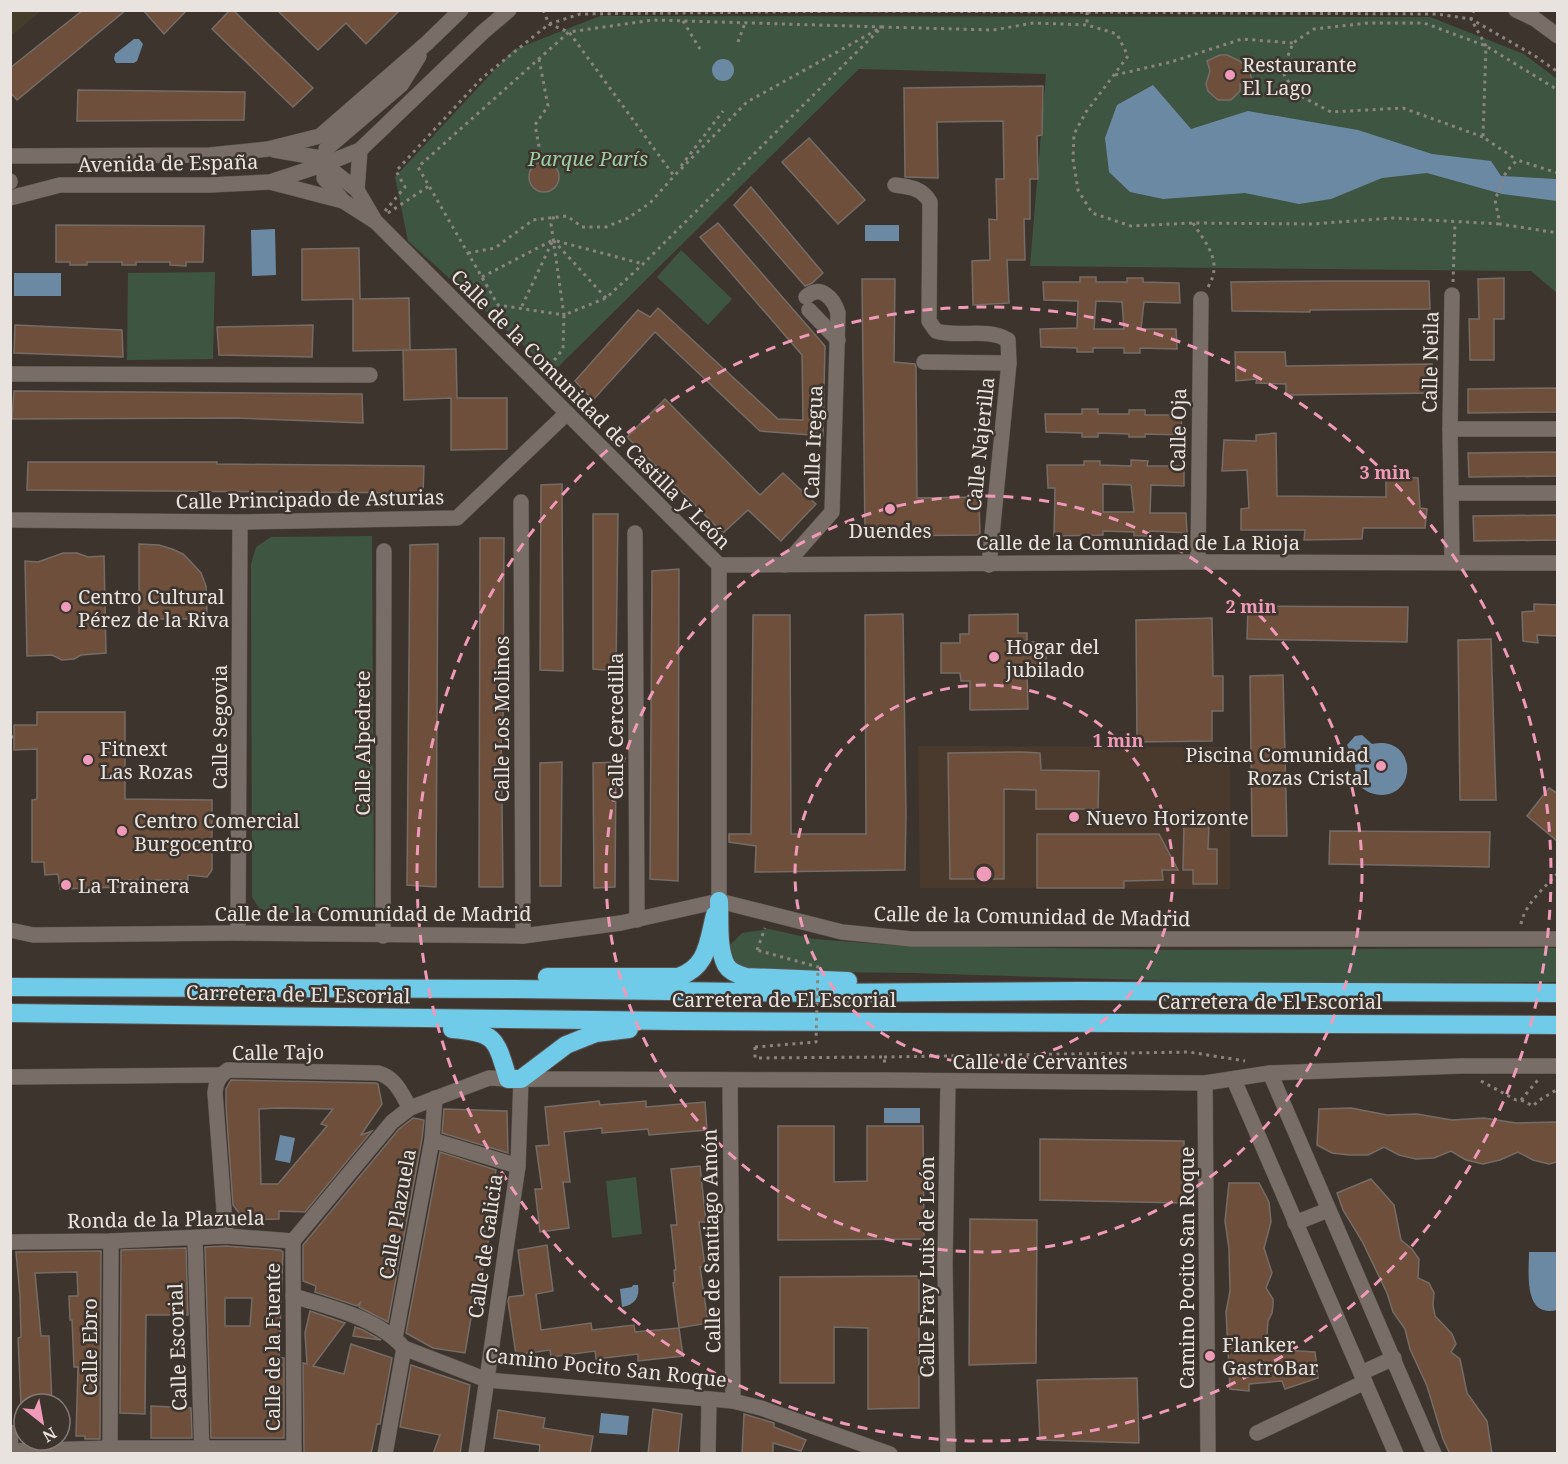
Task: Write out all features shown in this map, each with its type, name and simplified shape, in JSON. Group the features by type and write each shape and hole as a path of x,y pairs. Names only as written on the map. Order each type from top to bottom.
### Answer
{"highway":[{"path":"356,989 442,977 678,977 698,967 705,955 719,901"},
{"path":"719,901 722,950 727,966 736,974 746,977 1079,991"},
{"name":"Carretera de El Escorial","path":"10,987 816,993 1079,991 1557,993"},
{"name":"Carretera de El Escorial","path":"10,1013 678,1021 1557,1025"},
{"path":"269,1016 474,1031 488,1036 499,1047 514,1079 566,1045 596,1033 678,1021"}],"street":[{"name":"Avenida de España","path":"10,156 210,155 268,149 320,136 427,44 461,10"},
{"name":"Avenida de España","path":"10,198 60,185 210,185 270,182 325,164 360,150 509,10"},
{"path":"1515,10 1535,19 1557,36"},
{"name":"Avenida de España","path":"325,164 326,149 401,85 427,44"},
{"name":"Avenida de España","path":"268,149 315,157 325,164"},
{"path":"357,190 360,150"},
{"name":"Calle de la Comunidad de Castilla y León","path":"325,164 357,190 376,222"},
{"name":"Calle de la Comunidad de Castilla y León","path":"325,164 324,178 344,201 376,222 719,565 719,901"},
{"name":"Calle de la Comunidad de Castilla y León","path":"270,182 344,201"},
{"name":"Calle Najerilla","path":"895,185 915,188 925,194 930,202 929,321 936,331 946,334 997,333 1008,340 1009,363 989,565"},
{"name":"Calle Iregua","path":"785,565 832,512 838,340 838,313 835,302 828,294 818,292 809,294 808,303 838,340"},
{"name":"Calle Neila","path":"1452,295 1450,429 1452,562"},
{"name":"Calle Oja","path":"1198,562 1201,299"},
{"name":"Calle Najerilla","path":"924,362 1009,363"},
{"path":"10,374 370,375"},
{"name":"Calle Principado de Asturias","path":"10,520 240,522 457,518 567,413"},
{"name":"Calle Neila","path":"1450,429 1557,429"},
{"path":"1451,494 1557,493"},
{"name":"Calle Los Molinos","path":"521,502 523,936"},
{"name":"Calle Segovia","path":"238,933 240,522"},
{"name":"Calle Cercedilla","path":"635,533 637,920"},
{"name":"Calle Alpedrete","path":"382,936 384,551"},
{"name":"Calle de la Comunidad de La Rioja","path":"719,565 1198,562 1557,563"},
{"name":"Calle de la Comunidad de Madrid","path":"10,930 33,935 238,933 523,936 637,920 719,901 842,932 912,939 1557,939"},
{"name":"Calle de Cervantes","path":"514,1079 1205,1083 1270,1073 1461,1066 1557,1066"},
{"name":"Calle Tajo","path":"226,1236 215,1083 228,1070 378,1073 388,1076 410,1108"},
{"path":"1270,1073 1434,1454"},
{"path":"10,1077 221,1075"},
{"path":"293,1241 392,1122 410,1108 489,1078 514,1079"},
{"name":"Calle de Galicia","path":"476,1454 518,1166 514,1079"},
{"path":"1234,1080 1396,1454"},
{"name":"Calle de Santiago Amón","path":"730,1081 733,1401"},
{"name":"Calle Fray Luis de León","path":"948,1081 945,1264 948,1454"},
{"name":"Camino Pocito San Roque","path":"1205,1083 1208,1454"},
{"name":"Calle Plazuela","path":"385,1454 432,1140 435,1098"},
{"path":"432,1140 518,1166"},
{"path":"1295,1223 1328,1210"},
{"name":"Ronda de la Plazuela","path":"10,1242 195,1239 226,1236 293,1241"},
{"name":"Calle Escorial","path":"195,1239 202,1451"},
{"name":"Calle Ebro","path":"110,1451 111,1241"},
{"name":"Calle de la Fuente","path":"293,1241 294,1451"},
{"name":"Camino Pocito San Roque","path":"293,1296 349,1312 400,1343 487,1380 733,1401 761,1408 890,1454"},
{"path":"1257,1433 1363,1378 1394,1358"},
{"path":"708,1454 709,1400"},
{"path":"10,1432 11,1452 294,1451"}],"path":[{"path":"543,10 549,24 569,32 653,20 993,30 1034,23 1087,25 1117,34 1128,56 1086,112 1074,134 1073,159 1078,190 1092,213 1131,226 1192,223 1312,224 1393,218 1500,224 1557,232"},
{"path":"1474,10 1471,20 1486,46 1483,136"},
{"path":"376,222 405,187 396,171 482,78 549,24 579,14 1087,11 1437,15 1471,20 1535,56 1557,72"},
{"path":"1087,11 1087,25"},
{"path":"653,12 653,20"},
{"path":"683,21 700,49"},
{"path":"1557,90 1486,46 1424,23 1368,22 1314,29 1293,43 1282,71 1295,93 1331,112 1403,108 1483,136 1517,160 1557,172"},
{"path":"738,42 745,23"},
{"path":"569,32 418,166 498,305 564,315 606,298 882,27"},
{"path":"468,254 495,248 533,220 567,216 582,227 606,227 628,218 650,203 747,102 882,27"},
{"path":"569,32 674,176"},
{"path":"1113,76 1171,62 1242,39 1293,43"},
{"path":"539,59 548,106 535,125 542,162"},
{"path":"674,176 723,111"},
{"path":"1500,224 1495,200 1506,172 1517,160"},
{"path":"376,222 429,186"},
{"path":"537,383 563,349 564,315 551,224 554,216"},
{"path":"1452,295 1455,222"},
{"path":"1192,223 1215,262 1213,278 1201,299"},
{"path":"482,277 554,240 643,264"},
{"path":"554,240 606,298"},
{"path":"521,308 554,240"},
{"path":"1518,940 1522,917 1557,873"},
{"path":"769,915 757,950 818,966 816,1042 755,1047 755,1058 1189,1052 1253,1062"},
{"path":"884,1057 885,1080"},
{"path":"1475,1077 1516,1100 1533,1106 1557,1089"},
{"path":"1521,1100 1538,1080"}],"shaded area":[{"path":"11,10 41,10 41,11 11,36"},
{"name":"Nuevo Horizonte","path":"918,746 1230,747 1230,889 920,888"}],"green space":[{"name":"Parque París","path":"600,16 1430,17 1524,54 1557,79 1557,293 1531,271 1030,266 1046,74 859,69 553,372 408,241 395,177 513,50"},
{"path":"681,250 732,299 708,325 657,277"},
{"path":"215,272 213,359 127,360 128,273"},
{"path":"372,536 374,913 271,913 259,908 252,897 251,564 256,547 271,537"},
{"path":"769,929 814,939 904,946 1186,950 1557,948 1558,982 1244,983 912,973 744,971 733,959 730,945 742,933"},
{"path":"636,1177 642,1234 612,1238 606,1181"}],"water":[{"path":"134,39 139,39 143,44 137,61 116,63 115,54"},
{"path":"723,59 731,62 734,70 731,78 723,81 715,78 712,70 715,62"},
{"path":"1153,85 1191,129 1248,111 1358,130 1432,154 1491,161 1501,176 1557,179 1557,201 1502,194 1427,173 1382,178 1331,199 1299,204 1245,193 1163,199 1130,192 1109,172 1105,138 1117,105"},
{"path":"865,225 899,225 899,241 865,241"},
{"path":"275,229 276,275 252,276 251,230"},
{"path":"14,273 61,273 61,296 14,296"},
{"name":"Piscina Comunidad Rozas Cristal","path":"1362,735 1372,744 1386,743 1397,748 1404,755 1407,765 1406,776 1402,785 1394,792 1382,795 1371,793 1359,784 1347,745 1355,736"},
{"path":"884,1108 920,1108 920,1123 884,1123"},
{"path":"280,1135 295,1138 290,1163 275,1160"},
{"path":"1529,1252 1557,1252 1557,1310 1546,1311 1533,1301 1529,1282"},
{"path":"638,1285 637,1297 630,1304 622,1307 620,1289"},
{"path":"601,1413 629,1416 627,1435 599,1433"}],"building":[{"path":"83,10 126,10 17,100 10,92 10,68"},
{"path":"143,10 187,10 164,34"},
{"path":"230,10 233,10 313,88 293,107 212,29"},
{"path":"277,10 400,10 366,44 346,23 318,50"},
{"name":"Restaurante El Lago","path":"1220,55 1227,55 1240,61 1248,69 1252,79 1240,84 1240,91 1231,100 1218,100 1208,91 1206,84 1210,71 1207,61"},
{"path":"1043,86 1042,135 1037,136 1038,179 1030,179 1030,219 1024,219 1025,260 1007,260 1009,303 973,305 972,261 990,260 989,219 997,220 996,179 1004,179 1003,121 937,122 938,178 905,177 904,88"},
{"path":"78,90 245,92 244,120 77,121"},
{"path":"809,138 865,200 838,224 782,162"},
{"path":"544,162 550,163 558,171 558,183 550,191 544,192 538,191 530,183 529,177 530,171 538,163"},
{"path":"751,187 823,273 812,283 805,286 734,205"},
{"path":"718,223 825,346 823,436 760,431 655,332 593,400 575,381 638,310 650,317 658,308 778,419 803,420 802,355 700,237"},
{"path":"56,225 204,226 203,262 186,262 186,266 170,265 170,262 136,262 136,265 122,265 122,262 87,262 87,265 70,265 70,262 56,262"},
{"path":"359,248 360,299 409,298 410,350 456,349 457,398 507,398 507,449 451,450 451,398 404,400 403,350 353,351 353,299 302,300 302,249"},
{"path":"1080,277 1096,277 1096,282 1127,282 1127,278 1143,278 1143,282 1179,283 1180,303 1144,302 1141,329 1176,329 1177,349 1140,348 1140,353 1124,353 1124,348 1093,348 1093,352 1077,352 1077,348 1041,347 1040,329 1077,328 1078,301 1044,300 1043,282 1080,282","holes":["1096,301 1122,302 1124,329 1094,329"]},
{"path":"1504,278 1504,319 1494,319 1494,360 1470,360 1469,319 1479,319 1478,279"},
{"path":"862,279 895,279 894,362 915,364 916,367 917,498 979,497 980,535 865,536"},
{"path":"1429,281 1430,309 1232,311 1231,282"},
{"path":"15,325 122,330 123,357 14,353"},
{"path":"313,325 312,357 219,355 217,327"},
{"path":"1235,352 1285,352 1286,366 1432,364 1433,393 1286,395 1286,384 1256,383 1257,379 1236,381"},
{"path":"1557,388 1557,412 1468,413 1468,389"},
{"path":"14,391 362,394 363,423 236,418 12,419"},
{"path":"665,399 760,495 783,473 816,504 781,541 748,510 723,533 627,437"},
{"path":"1082,409 1098,409 1098,414 1129,414 1129,410 1145,410 1145,415 1181,415 1182,435 1145,434 1145,437 1129,437 1129,434 1098,433 1098,437 1082,437 1082,433 1046,432 1045,414 1082,414"},
{"path":"1276,433 1277,496 1386,497 1386,476 1418,478 1420,508 1427,509 1425,528 1363,528 1362,539 1304,540 1305,530 1241,530 1241,509 1249,508 1247,470 1222,471 1224,440 1256,441 1256,435"},
{"path":"1557,452 1557,476 1469,477 1468,453"},
{"path":"1131,460 1148,461 1147,466 1184,466 1184,486 1151,485 1150,513 1186,513 1187,533 1150,531 1150,536 1134,536 1134,532 1103,531 1103,535 1054,536 1055,488 1048,488 1047,465 1084,465 1084,461 1100,461 1100,465 1131,466","holes":["1103,484 1131,485 1134,512 1103,512"]},
{"path":"28,462 217,462 217,464 424,466 423,493 27,490"},
{"path":"562,484 563,671 540,670 541,485"},
{"path":"593,514 618,514 616,671 593,669"},
{"path":"1557,515 1557,540 1474,541 1473,516"},
{"path":"480,538 504,538 503,723 501,723 503,887 479,887"},
{"path":"139,544 159,545 183,554 201,573 206,586 207,619 139,619"},
{"path":"438,544 436,887 407,885 410,545"},
{"name":"Centro Cultural Pérez de la Riva","path":"63,553 77,553 88,557 104,556 106,653 81,655 74,659 62,660 52,655 27,656 25,561 38,562"},
{"path":"679,569 678,881 650,879 652,571"},
{"path":"1534,604 1557,605 1557,636 1537,635 1538,643 1523,641 1522,612 1534,611"},
{"path":"1248,606 1408,607 1407,642 1247,639"},
{"path":"903,614 905,870 755,872 756,846 729,842 729,834 751,834 753,615 790,615 791,834 866,834 865,615"},
{"name":"Hogar del jubilado","path":"1018,614 1018,633 1027,633 1027,642 1046,642 1046,672 1027,672 1028,709 970,710 970,681 961,681 960,673 941,673 941,643 960,643 960,634 969,634 969,615"},
{"path":"1212,618 1213,676 1223,676 1223,711 1212,711 1212,741 1137,742 1136,620"},
{"path":"1491,639 1496,800 1460,800 1458,640"},
{"path":"1283,675 1287,836 1252,836 1250,676"},
{"name":"Centro Comercial Burgocentro","path":"37,712 125,712 125,799 212,800 212,870 207,877 188,875 188,880 124,880 123,887 60,889 58,874 45,875 44,862 32,862 32,800 37,799 37,749 14,750 14,725 37,725"},
{"path":"948,753 1040,753 1041,770 1099,771 1098,809 1036,809 1036,790 1004,789 1004,879 950,879"},
{"path":"562,762 561,886 540,886 540,763"},
{"path":"616,762 615,887 594,888 593,763"},
{"path":"1549,788 1557,793 1557,841 1527,816"},
{"path":"1184,824 1209,824 1208,849 1217,849 1217,884 1193,884 1193,870 1183,870"},
{"path":"1330,831 1490,832 1489,867 1329,864"},
{"path":"1037,834 1159,834 1178,870 1162,870 1163,880 1124,881 1124,888 1037,888"},
{"path":"231,1080 376,1083 382,1104 361,1135 372,1131 305,1212 279,1211 279,1219 244,1220 233,1205 226,1089","holes":["259,1109 333,1109 321,1124 327,1126 278,1184 261,1184"]},
{"path":"599,1101 600,1105 646,1101 646,1107 705,1102 707,1130 649,1135 648,1129 602,1133 602,1128 564,1132 570,1182 563,1182 569,1228 540,1232 535,1189 542,1189 536,1146 549,1145 545,1107"},
{"path":"1351,1108 1387,1115 1417,1114 1452,1120 1484,1118 1516,1123 1557,1122 1557,1162 1549,1164 1533,1160 1518,1152 1483,1164 1466,1160 1451,1151 1434,1158 1416,1159 1399,1155 1384,1147 1368,1155 1349,1155 1332,1153 1317,1145 1319,1109"},
{"path":"444,1109 507,1111 508,1153 442,1133"},
{"path":"413,1118 424,1120 422,1139 388,1322 359,1307 360,1303 357,1306 315,1292 316,1286 303,1281 303,1245 399,1129"},
{"path":"778,1126 834,1126 834,1182 867,1181 867,1126 923,1126 924,1239 778,1240"},
{"path":"1040,1139 1184,1141 1184,1203 1040,1200"},
{"path":"440,1152 496,1170 484,1236 489,1237 480,1283 477,1283 465,1353 433,1348 406,1333"},
{"path":"700,1166 706,1222 699,1222 705,1266 700,1267 708,1323 679,1328 673,1283 675,1282 674,1270 676,1270 671,1225 677,1225 671,1169"},
{"path":"1371,1179 1394,1205 1401,1240 1419,1259 1418,1278 1429,1283 1434,1293 1435,1316 1452,1334 1456,1344 1451,1352 1460,1359 1467,1393 1487,1421 1492,1454 1450,1454 1443,1439 1427,1386 1410,1349 1405,1329 1393,1312 1387,1293 1362,1241 1343,1210 1337,1193"},
{"path":"1229,1183 1259,1183 1269,1202 1271,1222 1264,1248 1272,1273 1266,1288 1273,1299 1273,1305 1268,1321 1266,1349 1315,1352 1318,1378 1285,1389 1282,1381 1249,1384 1249,1391 1230,1389 1226,1312 1230,1291 1229,1249 1225,1221"},
{"path":"970,1219 1037,1220 1036,1363 969,1365"},
{"path":"547,1245 553,1291 536,1294 541,1330 591,1323 592,1330 634,1325 635,1332 679,1328 683,1356 638,1361 638,1354 596,1359 595,1351 551,1357 550,1350 516,1355 508,1301 509,1297 524,1295 518,1250"},
{"path":"226,1246 283,1252 279,1357 284,1358 284,1438 211,1438 205,1247","holes":["225,1298 252,1298 250,1326 225,1326"]},
{"path":"186,1248 188,1315 146,1315 145,1414 120,1413 121,1250"},
{"path":"101,1251 100,1439 85,1439 85,1436 76,1436 78,1367 74,1367 69,1296 78,1296 77,1272 35,1273 41,1336 49,1336 51,1392 20,1392 18,1338 21,1337 20,1296 16,1252"},
{"path":"919,1276 919,1408 868,1409 868,1328 834,1327 834,1383 780,1383 780,1277"},
{"path":"310,1311 345,1323 313,1366 344,1374 351,1344 392,1358 380,1424 377,1424 371,1454 304,1454 303,1363 307,1364 305,1333"},
{"path":"355,1327 363,1330 381,1340 353,1336"},
{"path":"411,1365 470,1385 460,1454 433,1454 440,1435 400,1427"},
{"path":"1137,1378 1139,1443 1040,1440 1037,1380"},
{"path":"151,1406 191,1408 192,1438 151,1438"},
{"path":"653,1409 682,1414 678,1454 648,1454"},
{"path":"498,1410 545,1418 543,1428 593,1436 590,1454 539,1454 540,1445 494,1438"},
{"path":"744,1414 774,1423 774,1427 806,1440 801,1451 773,1443 773,1454 742,1454"}],"place":[{"name":"Restaurante El Lago","path":"1230,75"},
{"name":"Duendes","path":"890,509"},
{"name":"Centro Cultural Pérez de la Riva","path":"66,607"},
{"name":"Hogar del jubilado","path":"994,657"},
{"name":"Fitnext Las Rozas","path":"88,760"},
{"name":"Piscina Comunidad Rozas Cristal","path":"1381,766"},
{"name":"Nuevo Horizonte","path":"1074,817"},
{"name":"Centro Comercial Burgocentro","path":"122,831"},
{"name":"La Trainera","path":"66,885"},
{"name":"Flanker GastroBar","path":"1210,1356"}]}
